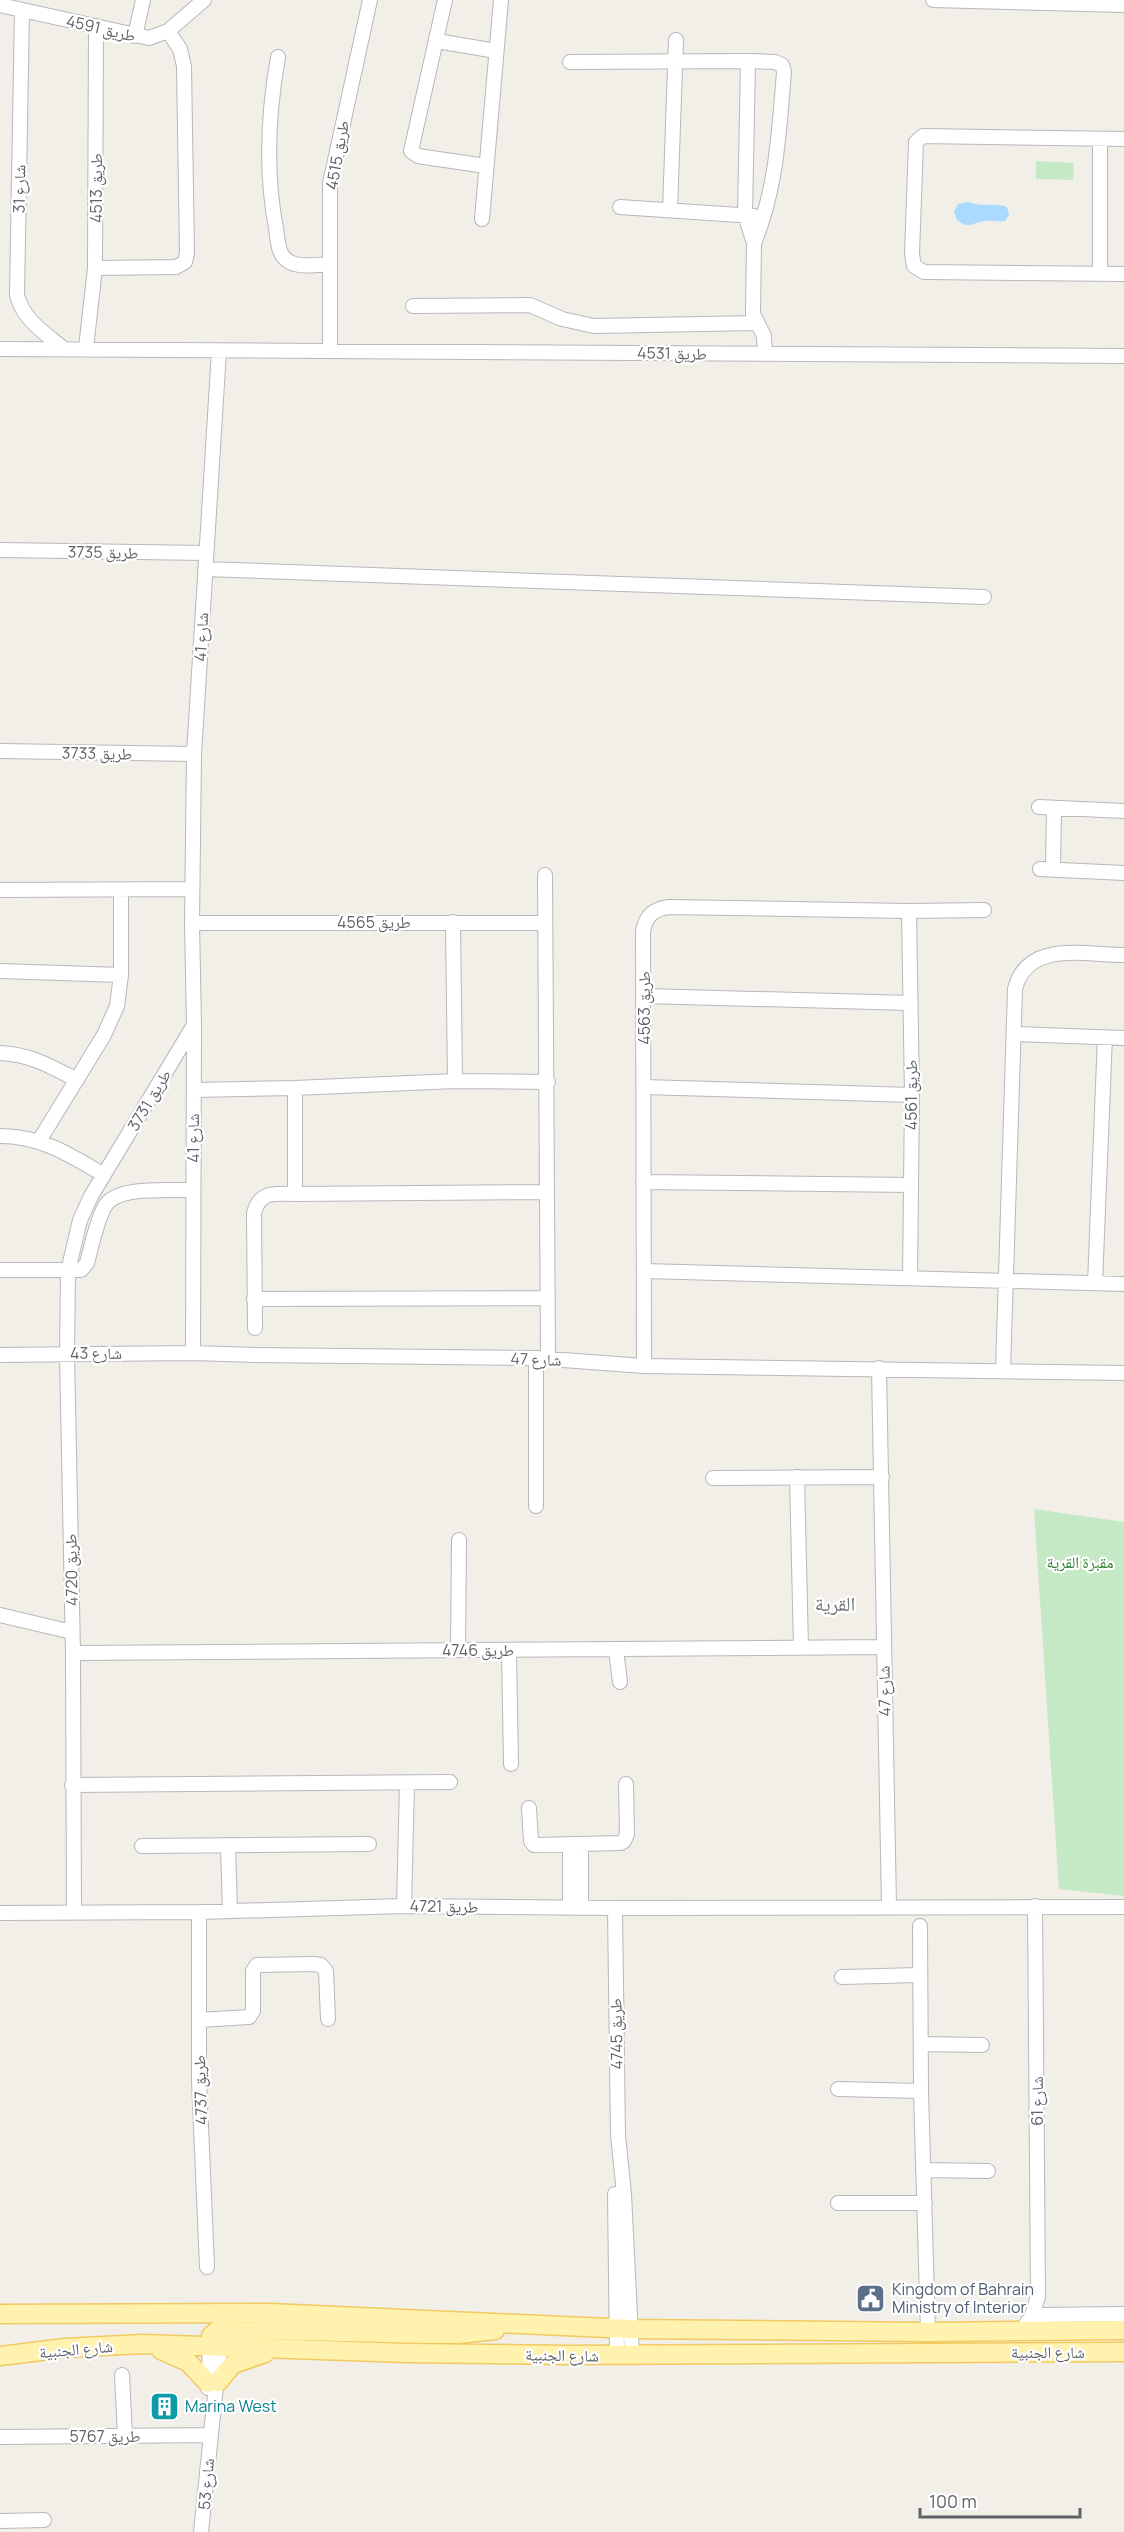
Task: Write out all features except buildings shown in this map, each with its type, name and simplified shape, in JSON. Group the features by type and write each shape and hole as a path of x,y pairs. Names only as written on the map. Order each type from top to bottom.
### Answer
{"main road":[{"name":"شارع الجنبية","path":"0,2314 270,2313 624,2329 928,2332 1025,2324 1124,2330"},
{"path":"217,2341 485,2333 518,2324"},
{"name":"شارع الجنبية","path":"0,2356 65,2348 217,2341 277,2349 624,2356 1124,2352"},
{"path":"142,2344 188,2361 213,2383 233,2364 277,2349"}],"street":[{"path":"135,36 143,0"},
{"name":"طريق 4591","path":"0,5 149,38 168,31 204,0"},
{"name":"طريق 4515","path":"330,350 329,194 331,171 370,0"},
{"path":"445,0 411,151 418,156 486,166"},
{"path":"482,219 501,0"},
{"path":"933,0 1124,5"},
{"name":"شارع 31","path":"22,10 17,295 19,305 26,316 64,349"},
{"name":"طريق 4513","path":"86,348 95,268 96,26"},
{"path":"95,268 176,267 185,262 184,66 180,49 168,31"},
{"path":"670,210 676,40"},
{"path":"437,41 496,51"},
{"path":"278,57 271,102 269,147 271,193 279,246 285,259 293,264 329,264"},
{"path":"748,61 745,216 754,243 753,309 756,323 764,336 765,354"},
{"path":"570,62 748,61 779,63 784,68 776,164 765,217 754,243"},
{"path":"1124,139 928,135 919,138 916,142 912,254 914,266 924,272 1124,274"},
{"path":"1100,139 1100,274"},
{"path":"620,207 765,217"},
{"path":"413,306 530,305 562,319 594,326 756,323"},
{"path":"0,349 219,351"},
{"name":"طريق 4531","path":"219,351 1124,356"},
{"name":"شارع 41","path":"193,1353 194,1025 197,923 191,889 194,754 219,351"},
{"name":"طريق 3735","path":"0,550 206,553"},
{"path":"205,569 984,597"},
{"name":"طريق 3733","path":"0,752 194,754"},
{"path":"1124,811 1046,808 1047,869 1124,873"},
{"path":"536,1506 542,1358 548,1298 545,875"},
{"path":"0,890 191,889"},
{"path":"39,1141 112,1021 120,990 121,890"},
{"name":"طريق 4563","path":"644,1366 644,996 645,922 650,913 659,908 909,912 984,910"},
{"name":"طريق 4561","path":"909,912 912,1095 910,1278"},
{"path":"453,922 455,1081"},
{"name":"طريق 4565","path":"197,923 545,923"},
{"path":"1003,1370 1015,989 1022,971 1029,963 1046,955 1124,955"},
{"path":"0,971 121,975"},
{"path":"644,996 911,1002"},
{"name":"طريق 3731","path":"67,1354 68,1271 80,1220 104,1174 194,1025"},
{"path":"1014,1034 1124,1038"},
{"path":"1095,1283 1105,1037"},
{"path":"0,1053 22,1055 39,1060 77,1080"},
{"path":"194,1090 295,1089 455,1081 548,1083"},
{"path":"644,1088 912,1095"},
{"path":"295,1089 296,1194"},
{"path":"0,1136 26,1137 39,1141 64,1151 104,1174"},
{"path":"643,1182 911,1185"},
{"path":"0,1270 81,1270 87,1263 102,1212 115,1195 129,1192 193,1190"},
{"path":"255,1329 254,1213 257,1202 262,1196 547,1192"},
{"path":"644,1271 1007,1279 1124,1284"},
{"path":"254,1299 548,1298"},
{"name":"شارع 43","path":"0,1354 193,1353"},
{"name":"شارع 47","path":"193,1353 255,1356 542,1358 644,1366 1124,1373"},
{"name":"طريق 4720","path":"67,1354 73,1653 74,1913"},
{"name":"شارع 47","path":"879,1368 889,1907"},
{"path":"797,1477 801,1648"},
{"path":"713,1478 882,1477"},
{"path":"458,1650 459,1540"},
{"path":"0,1615 72,1632"},
{"name":"طريق 4746","path":"73,1653 883,1647"},
{"path":"509,1650 511,1764"},
{"path":"616,1650 620,1682"},
{"path":"72,1785 450,1782"},
{"path":"404,1906 407,1783"},
{"path":"529,1808 531,1838 534,1845 617,1844 624,1841 627,1834 626,1784"},
{"path":"142,1846 369,1844"},
{"path":"228,1846 230,1911"},
{"path":"575,1908 576,1846"},
{"name":"طريق 4721","path":"0,1913 199,1912 404,1906 889,1907"},
{"name":"شارع 61","path":"1025,2324 1038,2297 1035,1906"},
{"path":"889,1907 1124,1907"},
{"name":"طريق 4745","path":"615,1908 619,2159 615,2194 624,2356"},
{"name":"طريق 4737","path":"199,1912 199,2080 207,2267"},
{"path":"920,1926 921,2091 928,2332"},
{"path":"199,2019 249,2016 253,2012 253,1971 257,1965 314,1964 321,1965 326,1971 328,2019"},
{"path":"842,1977 919,1975"},
{"path":"921,2044 982,2045"},
{"path":"838,2089 921,2091"},
{"path":"923,2169 988,2171"},
{"path":"838,2203 925,2203"},
{"path":"1038,2297 1053,2314"},
{"path":"192,2313 210,2319 217,2341"},
{"path":"1025,2324 1039,2315 1124,2314"},
{"name":"شارع 53","path":"201,2532 210,2435 207,2409 213,2383 217,2341"},
{"path":"122,2375 125,2436"},
{"name":"طريق 5767","path":"0,2437 210,2435"},
{"path":"0,2521 44,2520"}],"green space":[{"path":"1036,161 1074,163 1073,180 1036,179"},
{"name":"مقبرة القرية","path":"1034,1509 1124,1522 1124,1896 1059,1889"}],"water":[{"path":"969,202 1007,207 1009,215 1005,221 965,225 957,220 954,211 958,204"}],"place":[{"name":"Kingdom of Bahrain Ministry of Interior","path":"871,2298"},
{"name":"Marina West","path":"164,2406"}],"district":[{"name":"القرية","path":"835,1604"}]}
